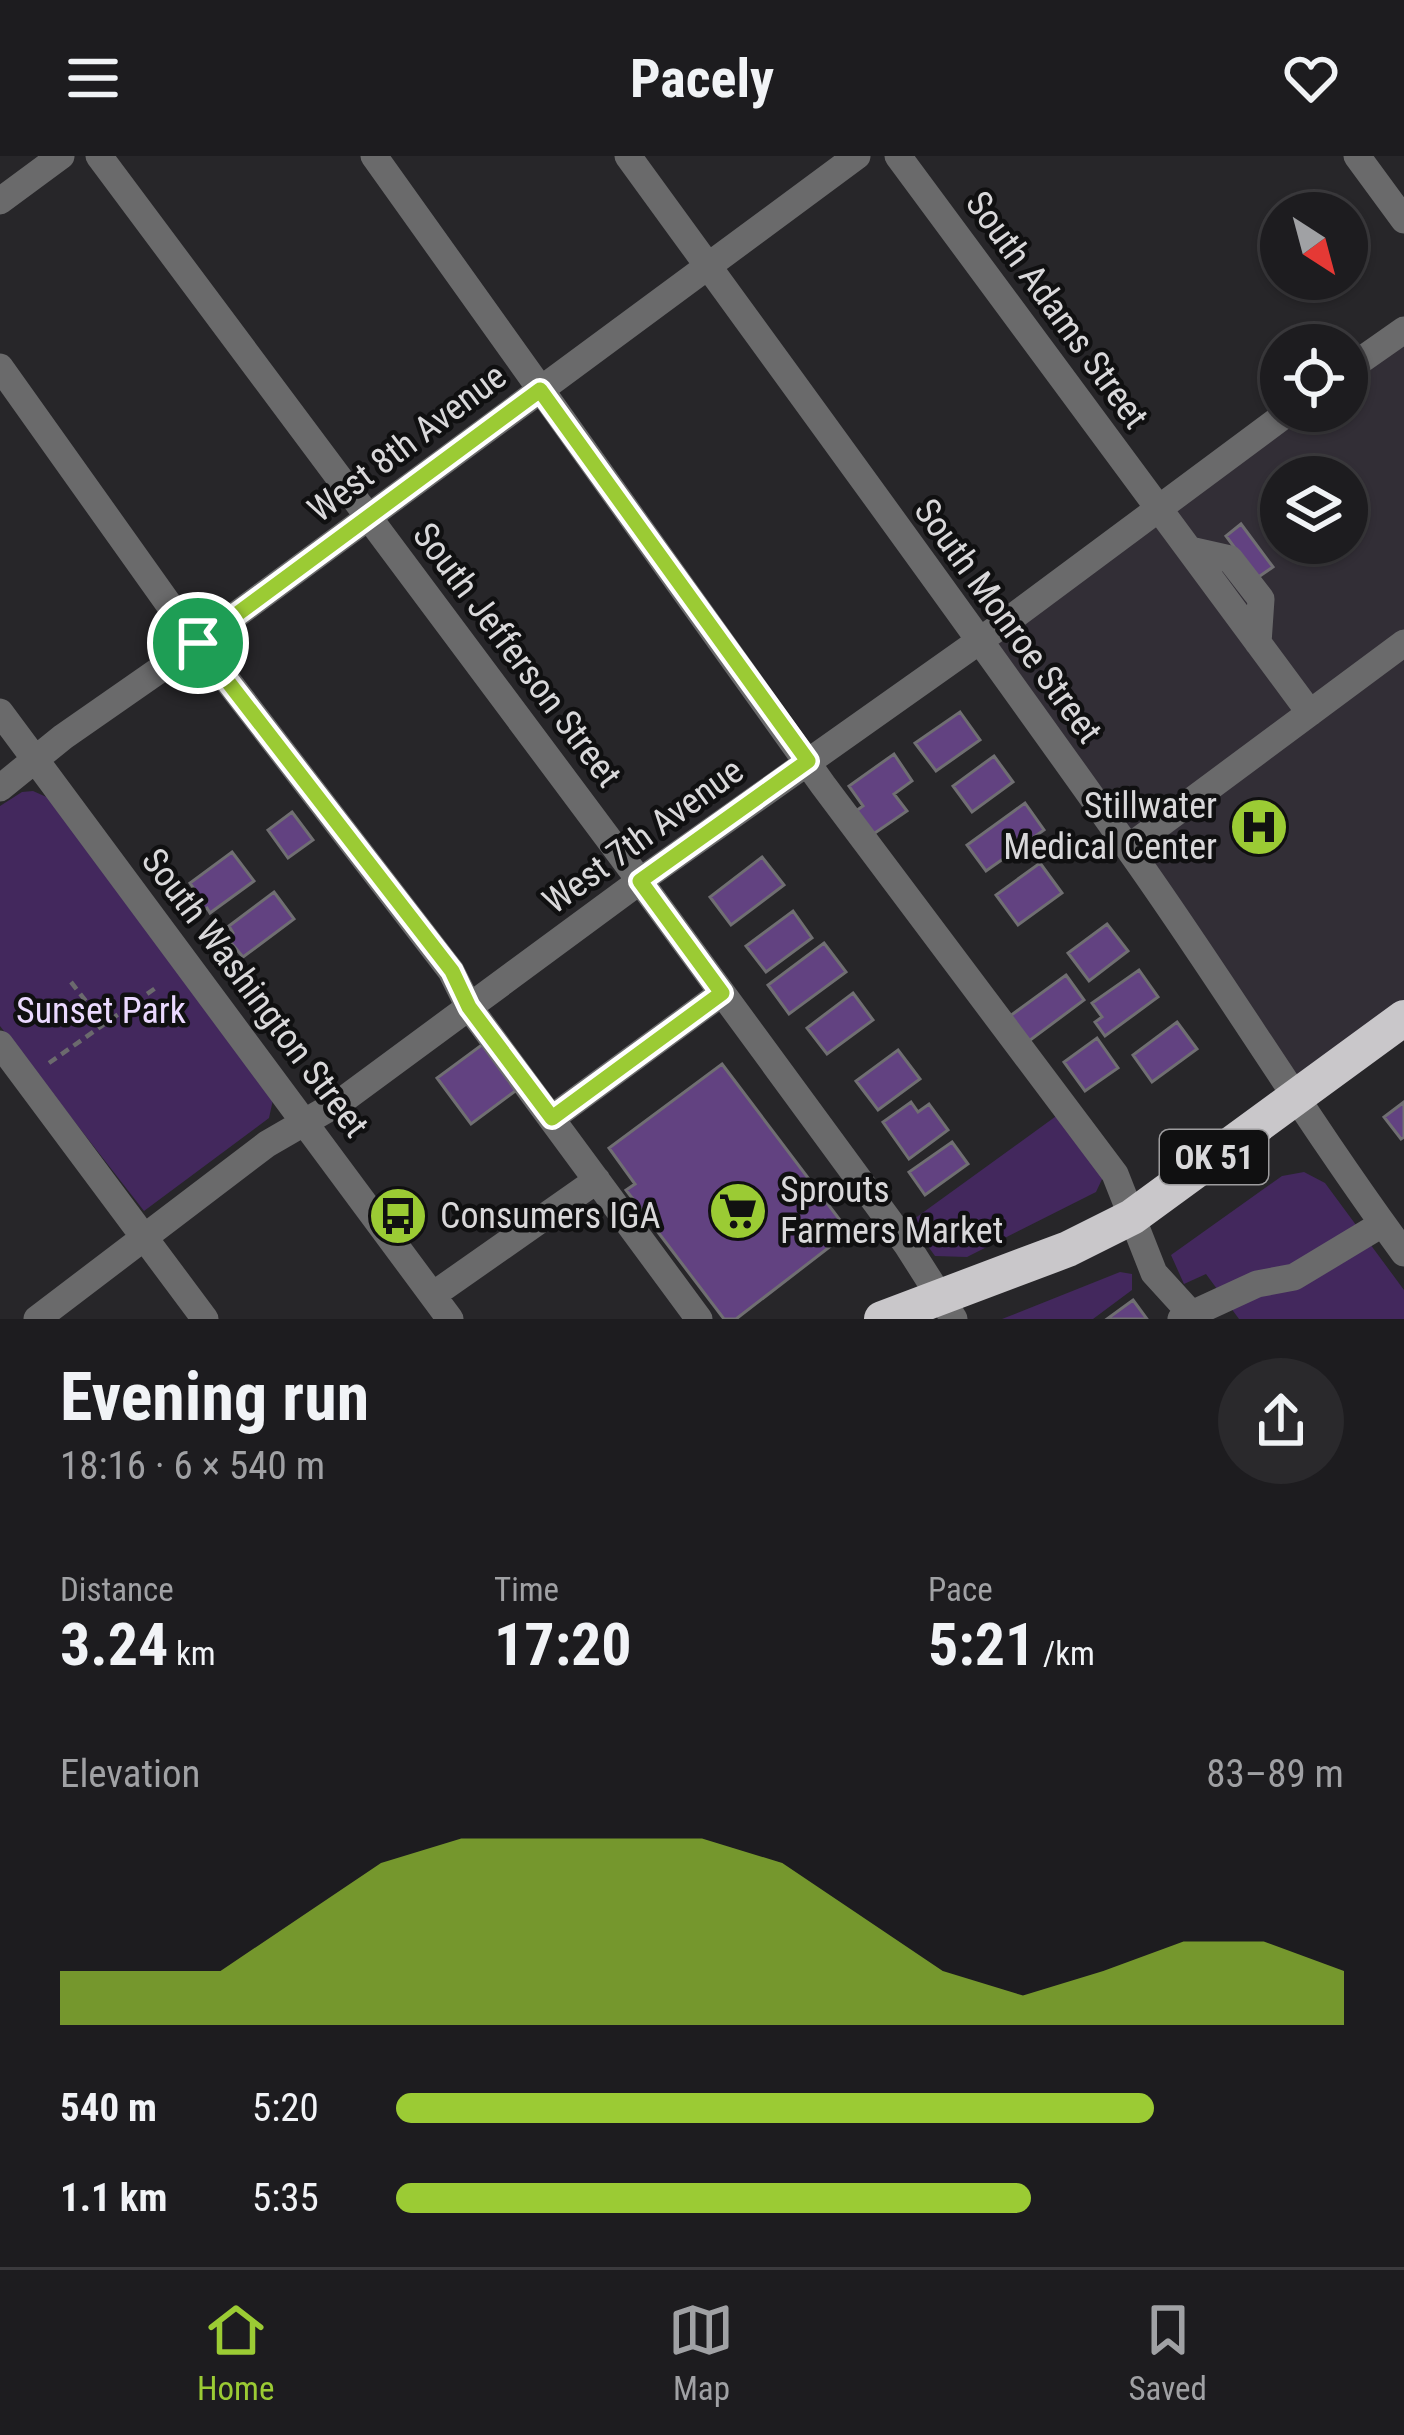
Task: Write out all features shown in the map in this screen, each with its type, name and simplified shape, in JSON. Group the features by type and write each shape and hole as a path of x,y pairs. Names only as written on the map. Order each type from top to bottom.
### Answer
{"highway":[{"name":"OK 51","path":"882,1319 949,1309 1132,1216 1404,1018"}],"street":[{"path":"0,201 61,156"},
{"name":"South Jefferson Street","path":"99,156 640,881 949,1309"},
{"path":"374,156 808,761 1115,1174 1154,1273 1190,1317 1257,1284 1294,1276 1382,1223"},
{"name":"South Monroe Street","path":"628,156 1128,848 1334,1158 1404,1253"},
{"name":"West 8th Avenue","path":"0,788 63,737 198,643 857,156"},
{"name":"South Adams Street","path":"898,156 1190,550 1230,559 1261,599 1258,643 1310,713"},
{"path":"1357,156 1404,220"},
{"path":"1368,355 1404,330"},
{"path":"0,367 198,643 452,971 469,1007 699,1319"},
{"name":"West 7th Avenue","path":"37,1319 266,1144 343,1100 1261,432"},
{"path":"1128,848 1404,643"},
{"name":"South Washington Street","path":"0,712 450,1319"},
{"path":"552,1118 722,993"},
{"path":"0,1044 205,1319"},
{"path":"433,1295 597,1180"}],"path":[{"path":"71,982 106,1027 158,986"},
{"path":"27,1079 102,1022"}],"shaded area":[{"name":"Stillwater Medical Center","path":"1404,328 1404,1013 1301,1087 980,642 1264,432 1368,432 1368,355"}],"green space":[{"name":"Sunset Park","path":"22,792 51,799 274,1095 269,1118 144,1211 0,1026 0,806"},
{"path":"1059,1114 1104,1175 1096,1192 967,1257 935,1256 914,1227 914,1219"},
{"path":"1304,1172 1325,1183 1404,1290 1404,1319 1239,1319 1206,1274 1184,1284 1171,1255 1282,1176"},
{"path":"1120,1272 1132,1274 1132,1290 1093,1319 1002,1319"}],"building":[{"path":"1241,524 1260,550 1260,564 1273,567 1257,578 1226,536"},
{"path":"960,712 980,740 936,771 915,743"},
{"path":"894,754 912,781 894,794 907,811 872,835 856,811 863,806 849,786"},
{"path":"994,756 1013,782 972,812 953,786"},
{"path":"1025,803 1044,830 986,871 967,845"},
{"path":"292,812 313,840 288,858 268,830"},
{"path":"232,852 254,881 210,913 207,908 201,912 188,894 194,889 190,883"},
{"path":"762,857 784,885 731,925 710,897"},
{"path":"1040,863 1062,893 1018,925 996,895"},
{"path":"274,892 294,919 243,957 227,938 233,933 229,926"},
{"path":"793,911 812,938 766,972 746,946"},
{"path":"1107,924 1128,951 1089,981 1068,953"},
{"path":"824,943 846,972 789,1014 768,985"},
{"path":"1139,970 1158,997 1105,1036 1095,1022 1102,1017 1092,1003"},
{"path":"1066,975 1084,1000 1025,1044 1006,1019"},
{"path":"853,993 873,1020 827,1054 807,1028"},
{"path":"1177,1022 1197,1049 1152,1082 1133,1055"},
{"path":"1097,1038 1118,1068 1085,1091 1064,1062"},
{"path":"483,1044 518,1089 471,1124 437,1078"},
{"path":"898,1050 920,1079 878,1110 856,1081"},
{"name":"Sprouts Farmers Market","path":"722,1064 849,1232 736,1319 724,1319 626,1190 635,1184 609,1148"},
{"path":"911,1102 918,1112 929,1104 948,1130 909,1159 883,1122"},
{"path":"1404,1102 1404,1137 1401,1139 1384,1117"},
{"path":"952,1142 968,1164 925,1195 909,1172"},
{"path":"1133,1300 1147,1319 1107,1319"}],"place":[{"name":"Stillwater Medical Center","path":"1259,827"},
{"name":"Sprouts Farmers Market","path":"738,1211"},
{"name":"Consumers IGA","path":"398,1216"}],"route":[{"path":"540,390 808,761 640,881 722,993 552,1118 469,1007 452,971 198,643 540,390"}]}
